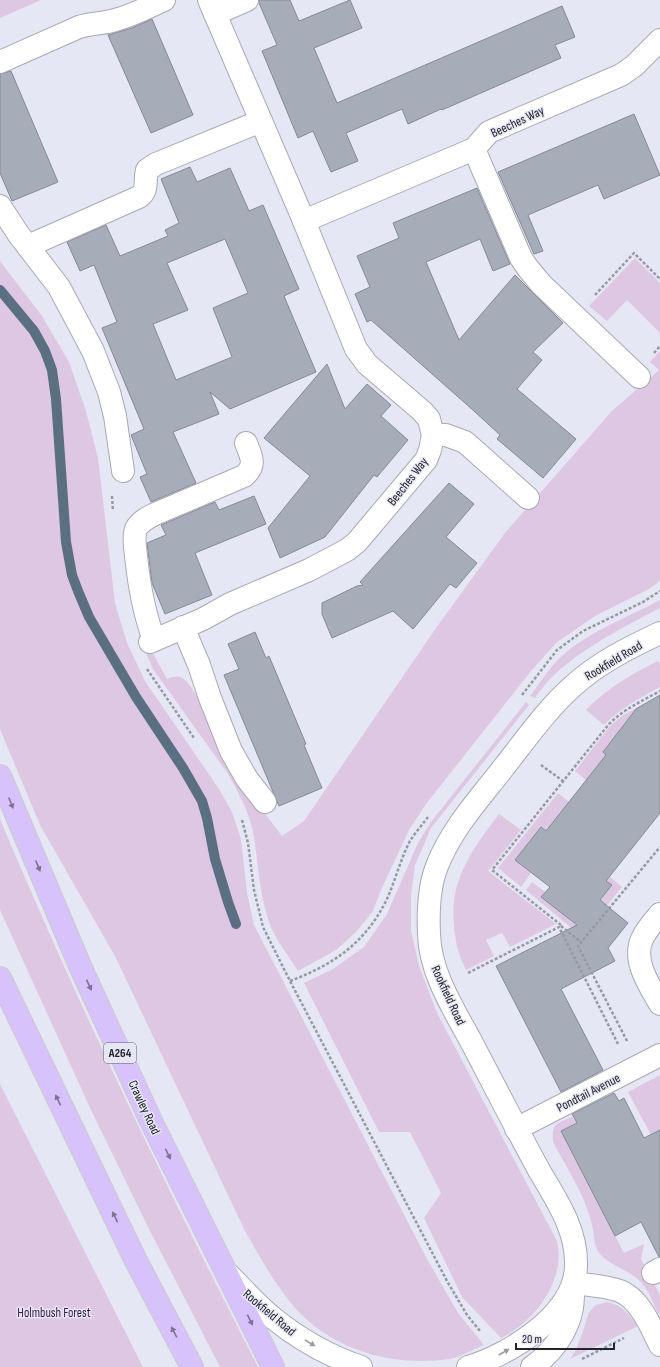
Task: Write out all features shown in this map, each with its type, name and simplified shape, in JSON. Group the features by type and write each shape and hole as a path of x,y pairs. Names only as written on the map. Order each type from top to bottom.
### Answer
{"highway":[{"name":"Crawley Road","path":"0,776 87,980 151,1121 273,1367"},
{"path":"0,978 136,1261 192,1367"}],"street":[{"path":"0,62 79,27 87,24 107,23 117,20 164,0"},
{"path":"247,0 212,7 304,221 348,332 359,353 367,364 422,411 429,419 433,435 446,435 465,442 528,498"},
{"name":"Beeches Way","path":"304,221 474,148 489,132 621,75 634,66 660,40"},
{"path":"28,246 139,197 146,189 147,170 156,164 261,121"},
{"path":"474,148 521,258 527,267 534,276 639,377"},
{"path":"0,206 19,236 59,287 102,370 115,416 123,471"},
{"name":"Beeches Way","path":"246,443 252,462 249,471 244,476 155,514 144,520 136,529 134,543 140,592 152,641 203,619 230,604 309,570 348,550 357,542 420,468 430,450 433,435"},
{"path":"183,627 199,665 231,751 247,779 265,802"},
{"name":"Rookfield Road","path":"532,1367 553,1348 564,1330 572,1310 570,1290 576,1267 574,1241 569,1226 516,1129 442,986 433,960 429,936 432,889 436,868 446,846 459,824 552,708 593,670 660,633"},
{"path":"660,914 642,939 639,947 639,957 647,981 660,1004"},
{"name":"Pondtail Avenue","path":"516,1129 660,1055"},
{"name":"Rookfield Road","path":"227,1273 272,1317 294,1334 332,1355 361,1367"},
{"path":"468,1367 494,1358 528,1336 548,1320 570,1290 614,1289 625,1293 640,1309 660,1345"}],"path":[{"path":"575,316 634,253 660,279"},
{"path":"581,942 492,870 609,724 617,716 629,708 660,691"},
{"path":"442,986 560,926"},
{"path":"560,926 632,1070"},
{"path":"580,1360 649,1325"}],"green space":[{"path":"0,0 41,0 0,18"},
{"path":"635,258 660,283 660,333 627,300 607,321 589,306"},
{"path":"0,261 42,316 69,362 86,411 98,458 115,603 127,643 145,681 219,789 232,812 241,839 247,893 254,925 427,1259 458,1313 484,1345 463,1355 450,1359 429,1361 386,1358 366,1353 346,1345 328,1335 311,1323 295,1308 268,1271 245,1231 115,956 40,825 0,729"},
{"path":"660,351 660,581 649,589 595,616 556,643 531,671 426,804 409,830 381,890 373,911 356,932 336,950 298,971 276,938 267,915 261,890 252,827 242,799 228,774 153,669 146,653 151,650 167,679 172,677 181,677 195,693 263,811 282,836 304,821 436,628 505,533 612,411 659,370 650,362"},
{"path":"660,600 660,608 601,640 573,659 560,670 548,681 535,698 530,696 554,664 577,644 604,628"},
{"path":"658,661 660,664 660,687 623,708 604,725 586,710 620,682"},
{"path":"526,702 529,705 431,828 415,865 411,895 411,931 419,966 437,1013 557,1241 559,1256 557,1271 545,1298 536,1310 514,1331 501,1338 462,1297 424,1218 441,1193 410,1132 379,1132 304,983 333,969 364,947 387,914 418,843 431,822"},
{"path":"645,703 654,722 627,721 603,752 606,755 586,780 575,771 611,725 622,716"},
{"path":"558,793 569,802 546,831 541,827 515,860 531,873 521,887 498,868"},
{"path":"499,814 521,830 488,871 556,924 510,947 502,933 486,940 494,956 466,970 456,942 454,898 461,873 470,855"},
{"path":"0,819 60,958 124,1095 190,1232 258,1367 220,1367 149,1229 91,1110 0,910"},
{"path":"609,876 622,887 594,921 588,915 612,886 606,881"},
{"path":"532,882 545,892 541,897 579,927 582,937 526,890"},
{"path":"660,1075 660,1130 651,1135 628,1092"},
{"name":"Holmbush Forest","path":"0,1084 143,1367 0,1367"},
{"path":"572,1117 576,1123 561,1131 624,1253 644,1244 641,1259 660,1295 660,1313 658,1314 651,1297 641,1282 631,1274 607,1260 596,1248 592,1225 585,1204 576,1183 553,1142 553,1131 556,1125"},
{"path":"607,1302 617,1305 625,1311 638,1326 570,1359 576,1350 589,1312 596,1305"}],"building":[{"path":"259,0 290,0 299,21 350,0 362,28 314,48 337,103 562,6 575,37 555,45 561,58 442,110 441,109 408,124 402,109 346,133 358,161 331,172 313,131 298,138 262,51 277,45"},
{"path":"152,19 193,115 151,133 108,35 132,28"},
{"path":"11,71 58,182 12,201 0,173 0,74"},
{"path":"634,114 660,175 604,199 598,185 528,215 543,251 534,254 498,172"},
{"path":"190,167 197,182 230,168 249,211 263,205 299,289 284,296 316,372 230,409 210,392 219,414 173,432 196,483 151,502 140,477 147,474 131,435 144,429 102,328 117,322 94,265 80,271 67,242 106,225 120,256 168,236 165,230 179,223 161,179","holes":["225,239 248,293 213,308 232,357 176,380 153,324 188,310 167,263"]},
{"path":"477,188 510,264 493,271 480,239 426,262 459,340 515,275 563,323 533,352 542,360 517,389 576,439 543,478 497,439 500,435 474,411 371,320 367,322 355,294 370,287 357,256 399,238 393,223"},
{"path":"327,364 345,409 367,384 391,405 381,416 408,440 377,477 374,475 325,537 280,558 268,528 310,476 264,438"},
{"path":"449,483 474,504 446,537 477,563 456,588 450,584 413,629 393,611 332,638 322,614 322,603 357,586 363,585 360,582"},
{"path":"254,496 266,524 195,553 212,595 165,614 152,583 147,543 166,535 161,525 215,502 219,510"},
{"path":"255,632 266,658 269,656 306,744 304,745 322,788 279,806 224,675 239,669 228,644"},
{"path":"660,695 660,813 606,881 612,885 600,900 628,923 608,948 615,961 561,989 603,1070 561,1092 496,966 577,925 541,897 550,887 515,860 541,827 546,831 606,755 603,752 636,709"},
{"path":"614,1093 619,1101 624,1098 644,1138 660,1130 660,1257 641,1222 615,1236 561,1131 577,1123 572,1114"}],"waterway":[{"path":"0,290 34,331 45,351 52,370 56,399 66,542 72,575 89,617 136,697 183,768 202,801 215,859 236,924"}]}
